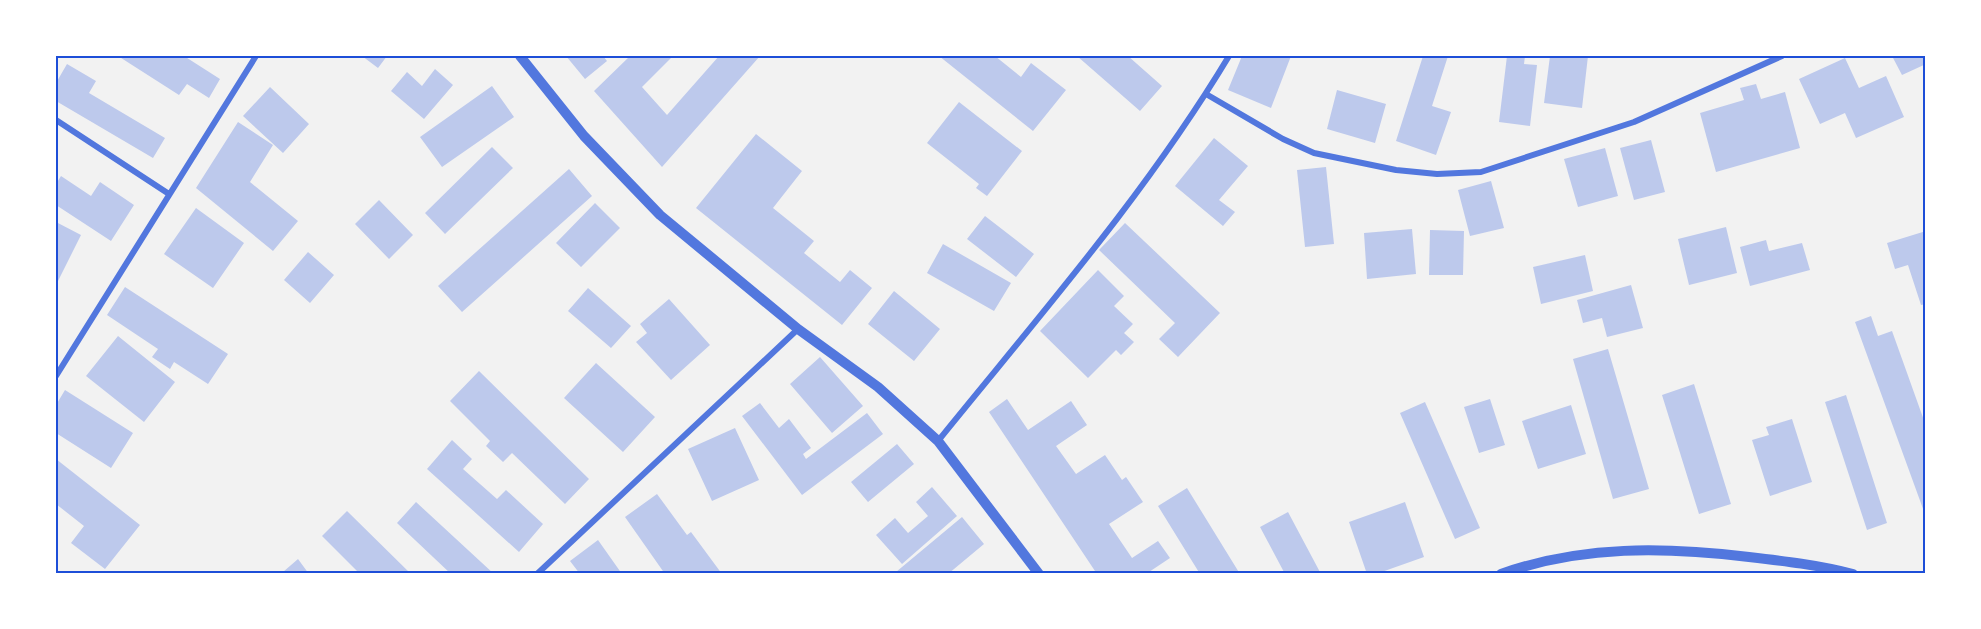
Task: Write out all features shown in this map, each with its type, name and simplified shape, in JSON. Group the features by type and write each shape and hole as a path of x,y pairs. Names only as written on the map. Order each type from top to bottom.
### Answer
{"street":[{"path":"56,376 256,56"},
{"path":"520,56 584,136 660,215 798,329 878,387 938,441 1039,573"},
{"path":"938,441 1115,223 1173,145 1229,56"},
{"path":"1206,94 1283,139 1314,153 1396,170 1437,174 1481,172 1634,122 1782,56"},
{"path":"56,120 169,194"},
{"path":"537,573 798,329"},
{"path":"1501,573 1533,562 1617,549 1692,550 1820,566 1853,573"}],"building":[{"path":"118,56 184,56 220,79 209,98 187,84 179,95"},
{"path":"362,56 387,56 378,68"},
{"path":"566,56 603,56 607,61 585,79"},
{"path":"630,56 673,56 642,87 667,115 719,56 760,56 662,167 594,91"},
{"path":"939,56 995,56 1021,77 1031,63 1066,90 1033,131"},
{"path":"1077,56 1128,56 1162,86 1140,111"},
{"path":"1242,56 1291,56 1271,108 1228,90"},
{"path":"1423,56 1448,56 1432,106 1451,112 1436,155 1396,141"},
{"path":"1507,56 1525,56 1524,64 1537,65 1530,126 1499,122"},
{"path":"1550,56 1588,56 1582,108 1544,103"},
{"path":"1892,56 1926,56 1926,64 1902,75"},
{"path":"1845,58 1859,88 1886,76 1904,117 1856,138 1845,113 1820,124 1799,79"},
{"path":"67,64 96,81 89,93 165,138 153,158 56,101 56,83"},
{"path":"435,69 453,85 424,119 391,91 407,72 422,86"},
{"path":"1756,84 1761,99 1785,92 1800,148 1716,172 1700,113 1744,100 1740,88"},
{"path":"492,86 514,117 442,167 420,137"},
{"path":"270,87 309,124 283,153 243,116"},
{"path":"1337,90 1386,104 1375,143 1327,129"},
{"path":"959,102 1022,151 987,196 976,188 979,184 927,143"},
{"path":"238,122 273,145 250,182 298,221 273,251 196,188"},
{"path":"756,134 802,171 773,208 814,241 804,253 840,282 850,270 872,288 842,325 696,208"},
{"path":"1214,138 1248,166 1219,200 1235,212 1223,226 1175,186"},
{"path":"1651,140 1665,192 1634,200 1620,148"},
{"path":"492,147 513,168 445,234 425,213"},
{"path":"1605,148 1618,196 1578,207 1564,159"},
{"path":"1326,167 1334,244 1305,247 1297,170"},
{"path":"569,169 592,196 462,312 438,286"},
{"path":"61,176 91,196 100,182 134,205 111,241 56,205 56,184"},
{"path":"1491,181 1504,228 1470,236 1458,190"},
{"path":"379,200 413,235 389,259 355,224"},
{"path":"595,203 620,228 581,267 556,243"},
{"path":"196,208 244,243 213,288 164,254"},
{"path":"985,216 1034,254 1016,277 967,239"},
{"path":"56,222 81,235 56,285"},
{"path":"1125,223 1220,313 1178,357 1159,339 1175,323 1099,250"},
{"path":"1726,227 1737,273 1689,285 1678,239"},
{"path":"1412,229 1416,274 1367,279 1364,233"},
{"path":"1430,230 1464,231 1463,275 1429,275"},
{"path":"1926,231 1926,304 1921,305 1908,265 1895,269 1887,243"},
{"path":"1766,240 1769,251 1802,243 1810,270 1750,286 1740,247"},
{"path":"943,244 1011,283 994,311 927,273"},
{"path":"308,252 334,275 310,303 284,280"},
{"path":"1585,255 1593,291 1541,304 1533,267"},
{"path":"1098,270 1124,296 1114,306 1133,324 1124,333 1134,342 1121,355 1116,350 1088,378 1040,331"},
{"path":"1631,285 1643,328 1607,337 1602,318 1583,323 1577,300"},
{"path":"125,287 228,354 208,384 174,362 170,369 152,357 158,349 107,315"},
{"path":"588,288 631,326 611,348 568,311"},
{"path":"894,291 940,329 914,361 868,324"},
{"path":"669,299 710,345 671,380 636,342 647,333 640,324"},
{"path":"1871,316 1878,336 1892,331 1926,426 1926,517 1855,322"},
{"path":"118,336 175,382 144,422 86,376"},
{"path":"1608,349 1649,489 1613,499 1573,359"},
{"path":"820,357 863,406 832,433 790,384"},
{"path":"596,363 655,417 623,452 564,398"},
{"path":"479,371 589,479 565,504 512,453 503,462 486,446 490,441 450,401"},
{"path":"1694,384 1731,504 1699,514 1662,395"},
{"path":"65,390 133,433 111,468 56,433 56,405"},
{"path":"1846,395 1887,523 1867,530 1825,402"},
{"path":"1007,399 1028,430 1071,401 1087,425 1056,446 1076,474 1105,455 1122,480 1126,477 1143,502 1109,524 1132,558 1158,541 1170,558 1146,574 1097,574 989,412"},
{"path":"1490,399 1505,445 1479,453 1464,407"},
{"path":"1425,402 1480,528 1455,539 1400,413"},
{"path":"760,403 779,428 789,419 811,448 803,454 806,459 867,413 883,434 802,495 742,416"},
{"path":"1571,405 1586,454 1538,469 1522,421"},
{"path":"1792,419 1812,482 1770,496 1752,440 1769,435 1766,427"},
{"path":"735,428 759,480 712,501 688,449"},
{"path":"452,440 472,459 463,469 497,499 506,490 543,524 519,552 427,469"},
{"path":"897,444 914,464 868,502 851,482"},
{"path":"56,459 140,525 105,569 71,543 84,526 56,504"},
{"path":"932,487 957,516 902,564 876,535 895,518 908,533 928,516 916,502"},
{"path":"1187,488 1240,574 1200,574 1158,506"},
{"path":"657,494 687,535 691,532 722,574 665,574 625,517"},
{"path":"416,502 494,574 451,574 397,523"},
{"path":"1405,502 1424,557 1376,574 1367,574 1349,522"},
{"path":"347,511 411,574 360,574 322,536"},
{"path":"1288,512 1321,574 1285,574 1260,527"},
{"path":"962,517 984,544 948,574 897,574 896,572"},
{"path":"598,540 622,574 580,574 570,561"},
{"path":"298,559 309,574 285,574 283,572"}]}
